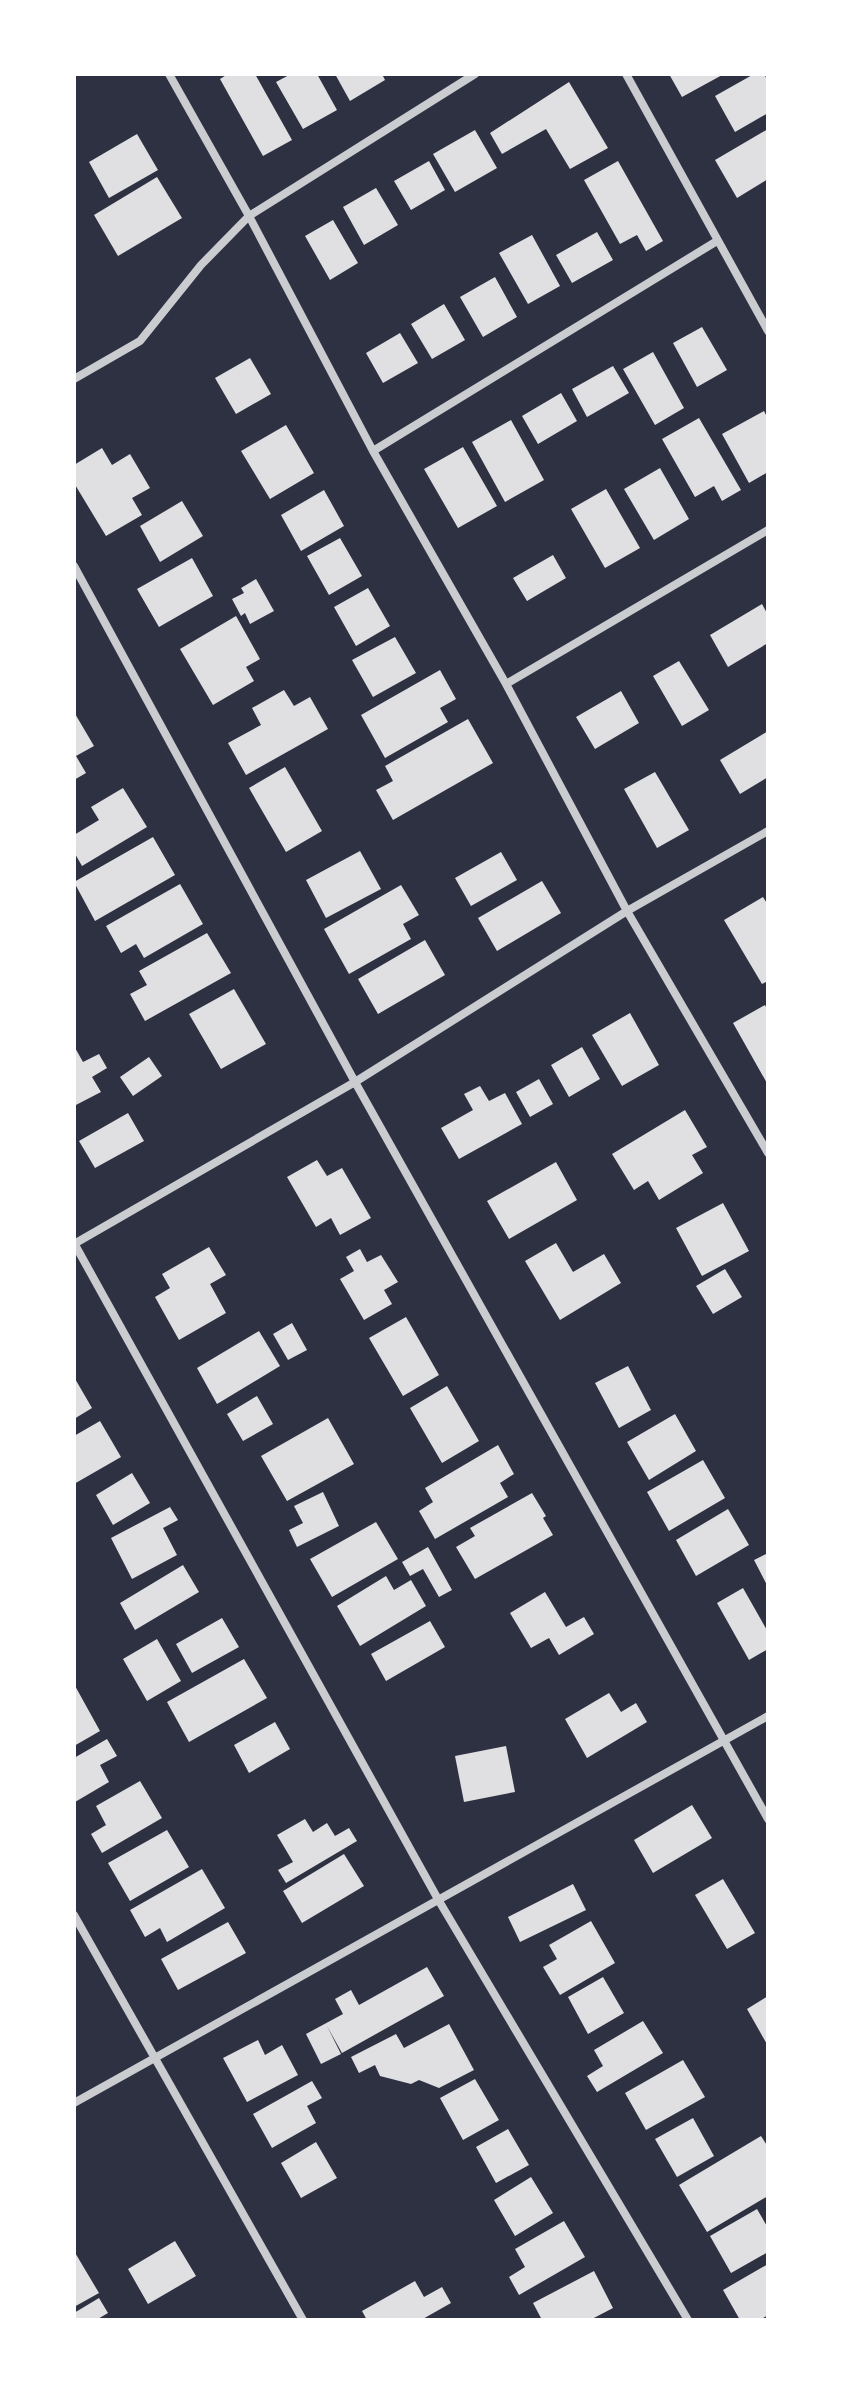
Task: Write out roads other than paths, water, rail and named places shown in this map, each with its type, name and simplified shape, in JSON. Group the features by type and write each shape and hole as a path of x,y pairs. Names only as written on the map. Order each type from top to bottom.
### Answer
{"street":[{"path":"169,74 249,216 373,451 506,684 627,911 767,1149"},
{"path":"74,379 140,341 201,265 249,216 475,74"},
{"path":"626,74 768,331"},
{"path":"373,451 717,241"},
{"path":"506,684 768,530"},
{"path":"74,566 355,1082 768,1819"},
{"path":"688,2320 439,1901 74,1243 355,1082 627,911 768,831"},
{"path":"74,2103 768,1716"},
{"path":"74,1915 303,2320"}]}
